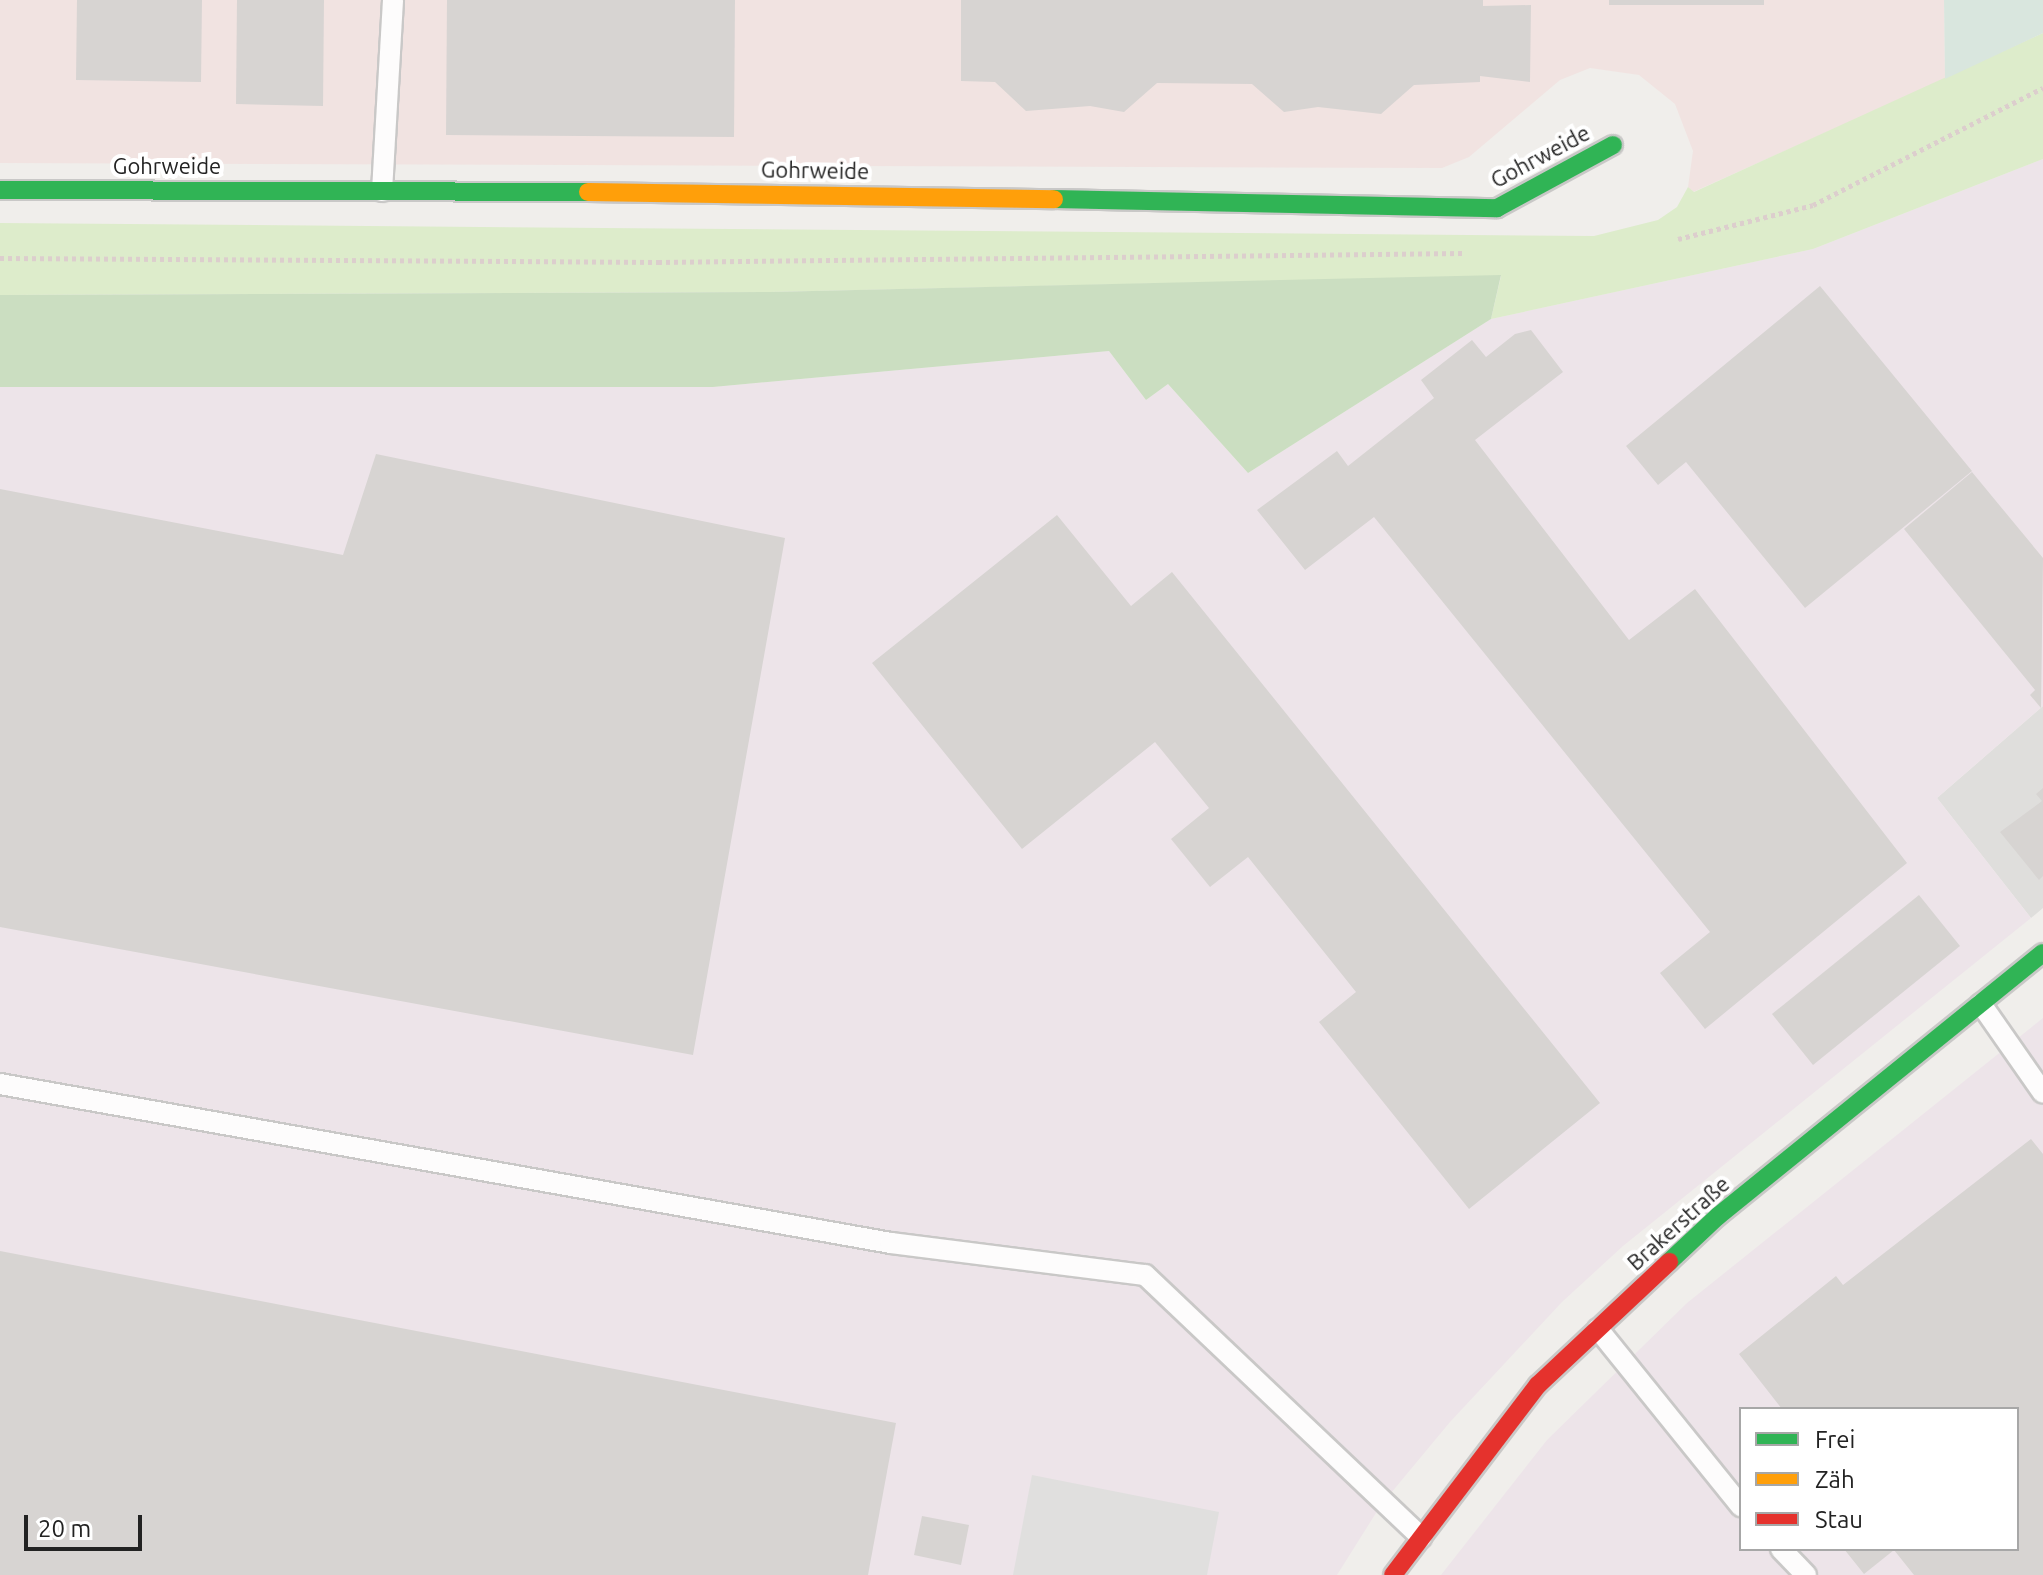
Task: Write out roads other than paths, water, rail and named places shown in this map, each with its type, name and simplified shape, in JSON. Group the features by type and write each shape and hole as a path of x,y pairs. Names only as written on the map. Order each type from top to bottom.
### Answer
{"street":[{"name":"Gohrweide","path":"0,190 382,191 1497,208 1613,145"},
{"name":"Brakerstraße","path":"1393,1575 1538,1385 1718,1216 2043,953"}],"lane":[{"path":"382,191 393,0"},
{"path":"1981,1004 2043,1093"},
{"path":"0,1084 891,1243 1145,1275 1421,1537"},
{"path":"1598,1329 1739,1504"},
{"path":"1783,1551 1806,1575"}]}
